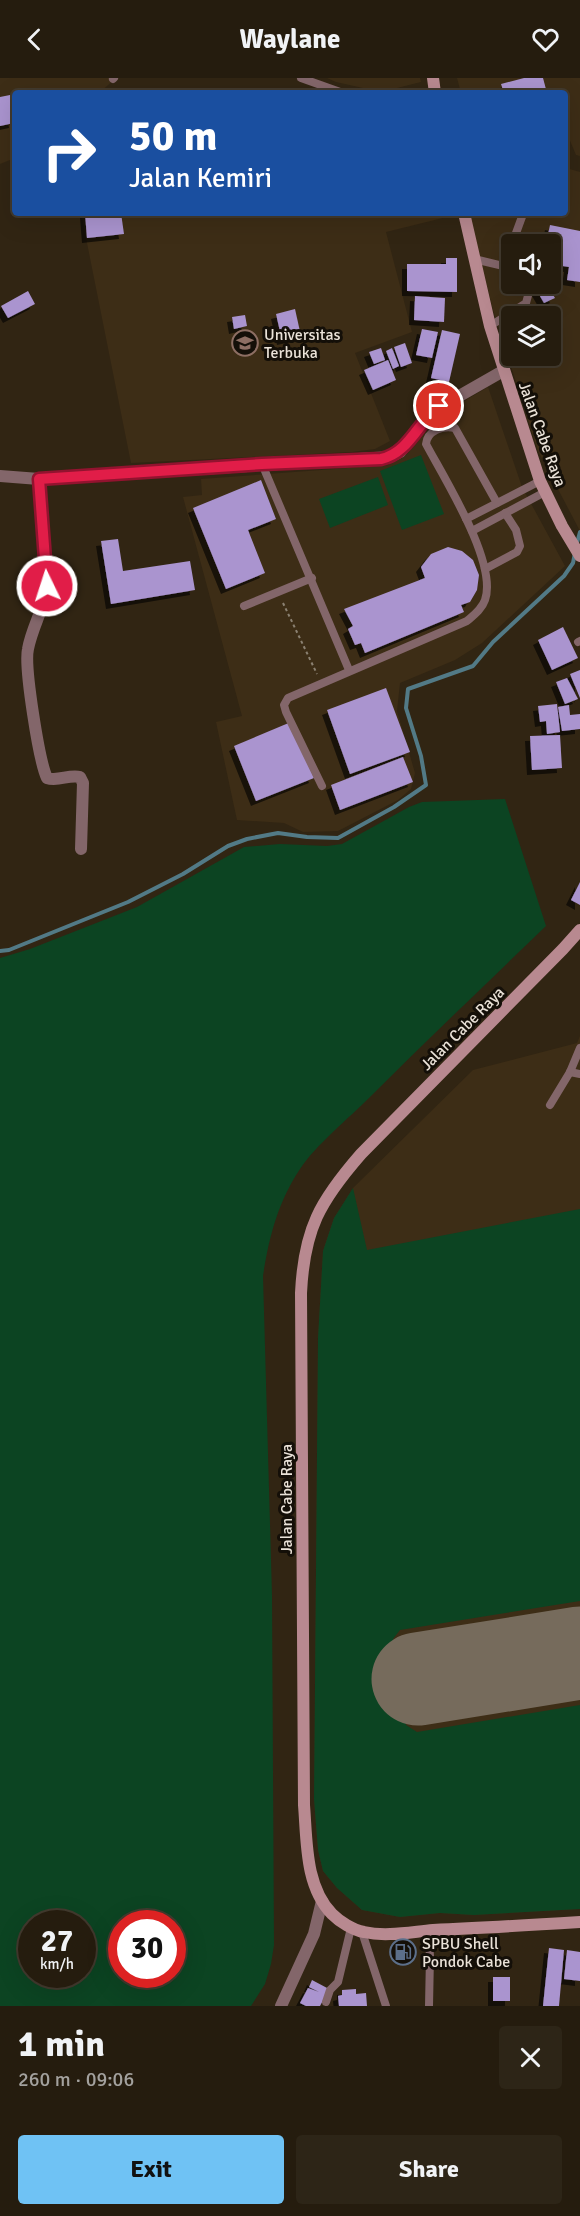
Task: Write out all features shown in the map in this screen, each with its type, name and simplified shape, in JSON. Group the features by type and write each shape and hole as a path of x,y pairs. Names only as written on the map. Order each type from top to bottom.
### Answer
{"main road":[{"name":"Jalan Cabe Raya","path":"465,216 490,326 503,371 542,486 579,554"},
{"name":"Jalan Cabe Raya","path":"357,1930 333,1915 315,1887 308,1857 304,1805 301,1293 306,1246 317,1215 334,1184 580,930"},
{"path":"357,1930 384,1934 580,1922"}],"street":[{"path":"0,476 39,479 390,457 400,452 434,411 503,371"},
{"path":"39,479 47,586 45,599 28,647 27,669 44,772 47,778 52,780 76,776 80,777 83,783 81,849"},
{"path":"281,2006 314,1934 322,1901"},
{"path":"314,1934 333,1915"}],"lane":[{"path":"301,78 335,90"},
{"path":"516,234 522,216"},
{"path":"474,260 501,266"},
{"path":"490,326 526,303 528,294"},
{"path":"322,786 284,705 288,698 467,621 477,613 485,601 487,586 485,569 472,531 426,444 430,434 444,426 455,428 497,503"},
{"path":"262,464 349,670"},
{"path":"466,519 497,503 542,486"},
{"path":"472,531 505,513 542,486"},
{"path":"485,569 517,552 520,546 516,530 505,513"},
{"path":"244,606 312,578"},
{"path":"550,1105 570,1072 580,1048"},
{"path":"570,1072 580,1074"},
{"path":"326,2002 330,1990 338,1982 357,1930"},
{"path":"357,1930 386,2006"},
{"path":"428,1931 429,2006"}],"path":[{"path":"278,592 321,683"}],"shaded area":[{"path":"0,78 116,78 102,90 12,90 12,159 0,164"},
{"path":"327,78 420,78 421,82 389,90 372,90"},
{"path":"457,78 580,78 580,156 576,155 568,136 568,90 460,90"},
{"path":"568,169 580,172 580,531 538,451 511,366 561,366 561,306 501,306 501,335 470,216 568,216"},
{"name":"Universitas Terbuka","path":"82,216 451,216 386,232 412,332 355,353 390,441 375,449 352,452 131,463"},
{"path":"488,387 522,487 565,566 482,643 455,660 400,683 397,711 415,773 411,789 398,800 338,831 303,832 284,823 237,820 216,722 242,716 183,497 202,495 201,479 388,465 408,453 439,416"},
{"path":"580,1036 580,1909 474,1915 440,1913 400,1917 362,1910 337,1888 323,1871 318,1850 314,1799 318,1338 323,1251 334,1218 353,1188 473,1070 577,1043"}],"green space":[{"path":"421,455 444,514 402,530 380,471"},
{"path":"378,477 388,505 330,528 319,499"},
{"path":"505,799 546,926 314,1151 292,1181 280,1207 268,1247 263,1276 272,1595 274,1945 265,1984 251,2006 0,2006 0,958 30,949 137,907 244,847 280,844 327,846 342,844 422,802"},
{"path":"353,1188 367,1250 580,1209 580,1601 400,1630 393,1639 406,1725 417,1732 580,1705 580,1909 474,1915 440,1913 400,1917 362,1910 337,1888 323,1871 318,1850 314,1799 318,1338 323,1251 334,1218"}],"building":[{"path":"524,78 543,78 546,90 503,90 501,84"},
{"path":"10,95 12,123 0,126 0,97"},
{"path":"85,216 121,216 124,234 87,238"},
{"path":"550,225 580,231 580,282 567,280 569,267 561,266 561,234 548,234"},
{"path":"446,258 457,258 457,292 407,291 407,264 446,264"},
{"path":"28,291 35,304 8,318 1,306"},
{"path":"539,294 553,294 555,298 544,303"},
{"path":"415,296 445,298 444,322 414,320"},
{"path":"295,309 301,336 282,340 276,314"},
{"path":"245,315 247,326 234,329 232,317"},
{"path":"422,329 438,332 432,358 416,355"},
{"path":"442,330 460,334 449,382 431,378"},
{"path":"405,343 412,363 401,367 394,347"},
{"path":"381,348 385,360 374,364 369,352"},
{"path":"392,348 399,366 393,369 386,351"},
{"path":"388,360 396,380 373,390 364,370"},
{"path":"261,480 276,519 248,530 265,573 226,589 193,508"},
{"path":"118,539 123,571 190,561 195,590 111,604 101,541"},
{"path":"448,547 462,551 473,560 479,575 477,590 470,602 461,605 464,612 365,653 361,643 355,645 348,629 353,626 344,609 425,578 421,567 431,554"},
{"path":"563,627 578,658 552,670 538,640"},
{"path":"580,670 580,698 570,674"},
{"path":"567,678 578,699 565,704 556,682"},
{"path":"386,688 410,752 350,774 327,710"},
{"path":"557,704 560,732 547,734 546,721 540,722 538,706"},
{"path":"569,705 570,715 580,714 580,729 562,731 558,707"},
{"path":"291,722 314,778 256,801 234,746"},
{"path":"560,735 562,768 532,770 530,736"},
{"path":"403,757 413,782 340,810 331,785"},
{"path":"580,882 580,905 571,900"},
{"path":"549,1948 564,1950 559,2006 543,2006"},
{"path":"567,1950 580,1952 580,1981 564,1979"},
{"path":"493,1977 510,1977 510,2001 493,2001"},
{"path":"312,1980 329,1989 320,2006 306,2006 300,2003 308,1988 319,1992 309,1987"},
{"path":"356,1989 356,1994 366,1993 367,2006 339,2006 338,1996 342,1995 342,1990"}],"waterway":[{"path":"577,543 580,532"},
{"path":"0,951 9,950 128,902 183,874 228,846 247,839 278,833 338,838 394,807 426,785 421,756 406,708 408,689 473,666 493,642 564,576 573,563 575,553"}],"runway":[{"path":"418,1679 580,1653"}],"place":[{"name":"Universitas Terbuka","path":"245,343"},
{"name":"SPBU Shell Pondok Cabe","path":"403,1952"}],"route":[{"path":"47,586 39,479 262,464 381,459 400,452 429,415 439,406"}]}
